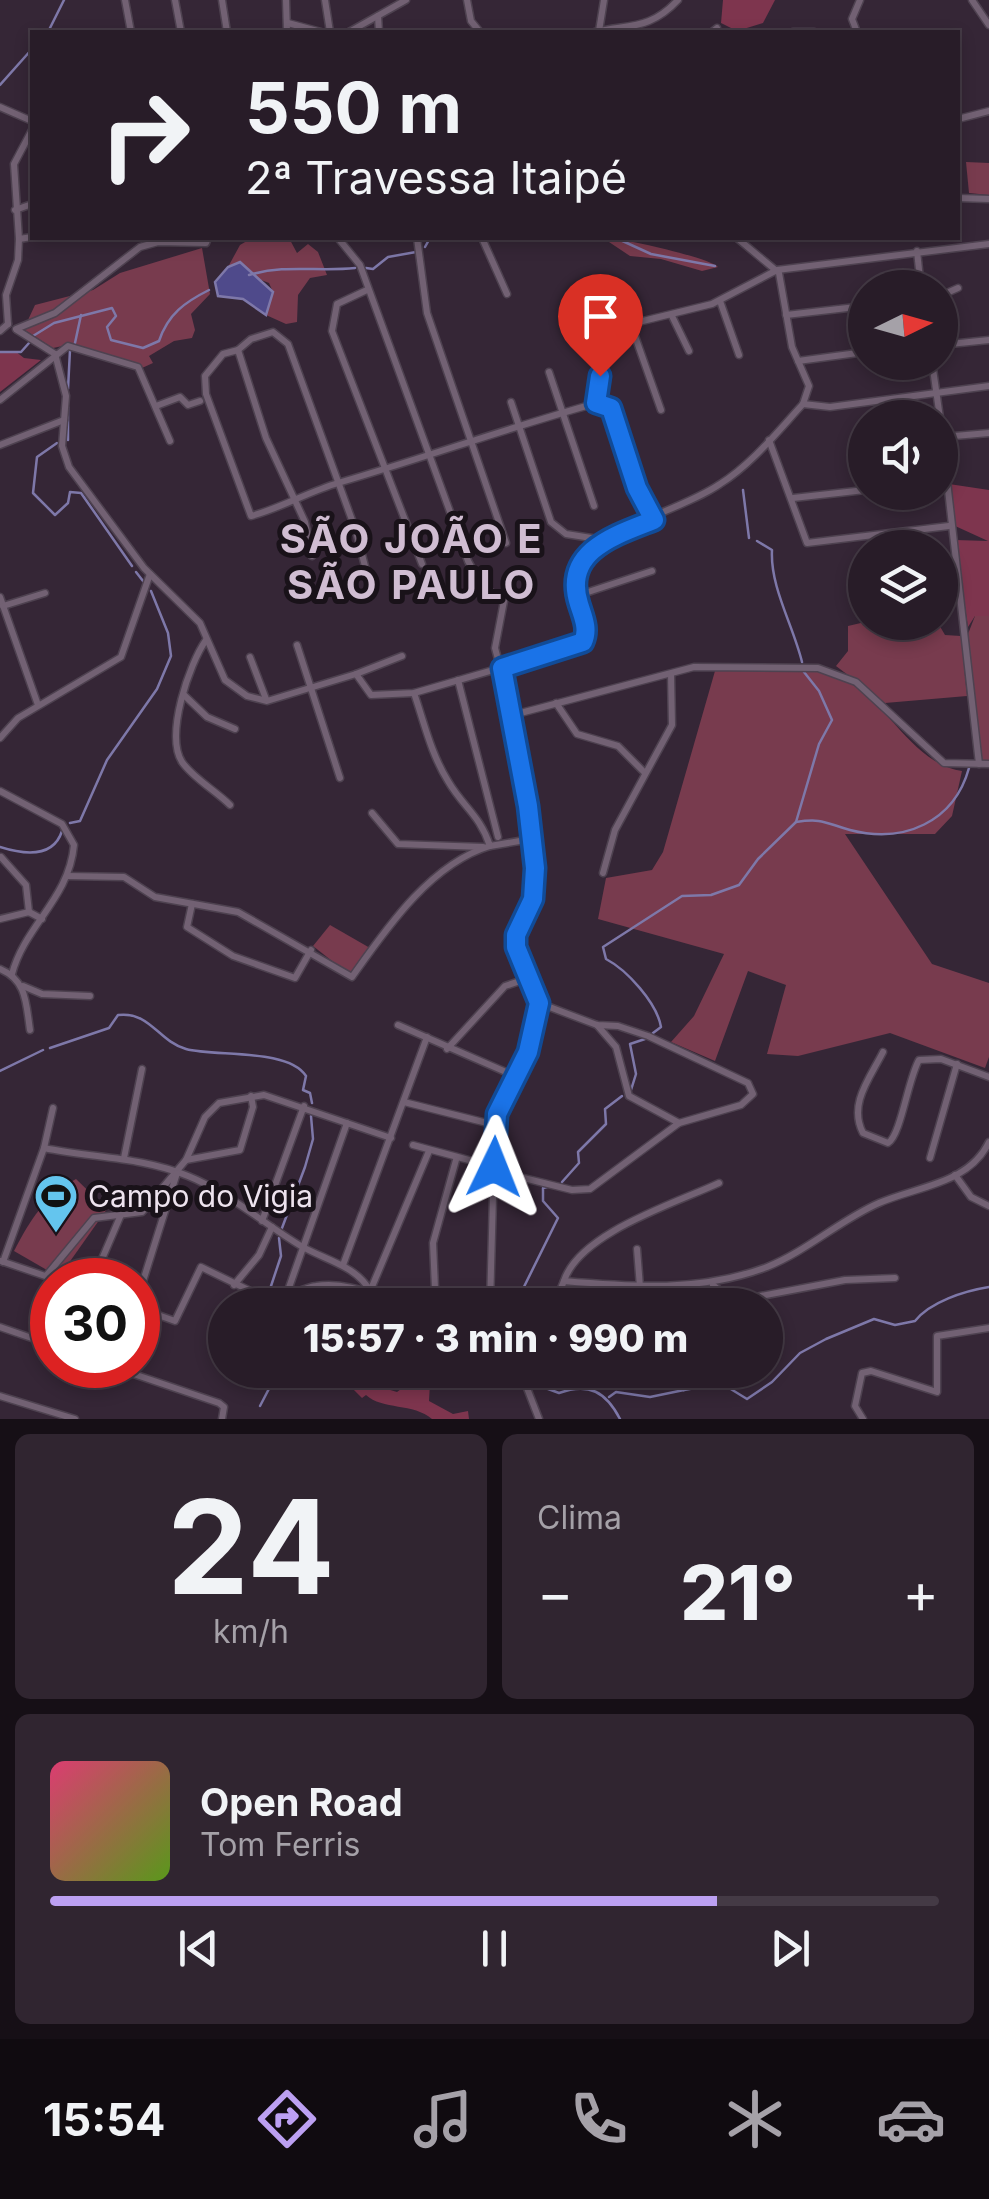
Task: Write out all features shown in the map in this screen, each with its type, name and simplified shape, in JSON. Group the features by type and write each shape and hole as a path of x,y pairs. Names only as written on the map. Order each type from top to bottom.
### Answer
{"street":[{"path":"125,0 131,30"},
{"path":"175,0 180,30"},
{"path":"222,0 227,30"},
{"path":"286,0 287,28"},
{"path":"325,0 330,30"},
{"path":"353,30 406,0"},
{"path":"467,0 471,21 478,30"},
{"path":"597,30 604,0"},
{"path":"615,30 658,18 678,0"},
{"path":"856,30 852,18 860,0"},
{"path":"972,0 989,26"},
{"path":"980,13 989,11"},
{"path":"378,16 379,30"},
{"path":"1,110 30,121"},
{"path":"960,118 989,111"},
{"path":"8,324 6,294 18,260 19,239 14,164 30,134"},
{"path":"0,166 14,164"},
{"path":"960,198 988,198"},
{"path":"15,210 30,205"},
{"path":"19,239 30,237"},
{"path":"16,329 55,313 140,247 158,242 207,240"},
{"path":"340,240 354,254 473,572 485,589 504,601 495,640 513,715 536,886 516,942 539,1003 528,1052 495,1125 491,1288"},
{"path":"417,240 427,313 506,542"},
{"path":"483,240 507,294"},
{"path":"356,674 371,695 414,693 583,642 587,630 576,596 576,570 605,540 654,520 722,483 804,404 810,390 798,361 777,270 739,240"},
{"path":"596,403 601,384 593,342 606,330 720,301 725,294 777,270 989,244"},
{"path":"917,251 919,270"},
{"path":"595,284 592,296 606,330"},
{"path":"367,290 337,304 332,324 384,473 422,564"},
{"path":"720,301 740,355"},
{"path":"786,315 848,308"},
{"path":"672,316 689,350"},
{"path":"630,322 661,410"},
{"path":"8,324 54,354 66,396 64,458 136,558 200,622 225,680 248,696 266,700 402,656"},
{"path":"0,331 8,324"},
{"path":"368,578 338,483 284,338 273,332 265,333 238,350 223,354 213,362 204,382 251,516 338,483 384,473 596,403 611,408 637,488 654,520"},
{"path":"958,343 989,340"},
{"path":"0,400 54,354 71,346 134,365 144,374 170,441"},
{"path":"238,350 247,368 266,438 296,498 312,556"},
{"path":"798,361 848,354"},
{"path":"549,372 594,506"},
{"path":"934,380 937,400"},
{"path":"804,404 830,407 989,386"},
{"path":"156,406 180,397 188,406 200,401"},
{"path":"512,402 551,522 566,534 605,540"},
{"path":"0,445 64,420"},
{"path":"958,436 989,433"},
{"path":"769,440 807,542 949,526"},
{"path":"793,498 848,492"},
{"path":"947,510 968,644 979,764"},
{"path":"576,596 652,571"},
{"path":"1,732 38,705 122,657 150,574"},
{"path":"3,606 45,593"},
{"path":"0,597 38,705"},
{"path":"207,638 192,664 175,735 181,760 230,806"},
{"path":"298,645 340,778"},
{"path":"250,657 266,700"},
{"path":"513,715 694,667 808,667 840,673 856,682 939,760 951,765 989,764"},
{"path":"603,873 611,840 674,719 671,674"},
{"path":"458,680 498,837"},
{"path":"414,693 437,763 456,794 478,816 487,847"},
{"path":"184,694 207,718 235,729"},
{"path":"556,703 577,734 618,746 644,772"},
{"path":"0,791 66,827 74,846 67,876 20,950 12,974"},
{"path":"372,813 398,844 487,847 531,839"},
{"path":"67,876 124,877 155,897 238,912 352,977 417,895 487,847"},
{"path":"2,857 26,886 28,912"},
{"path":"192,904 187,927 240,959 294,978 310,950"},
{"path":"0,919 28,912 42,919"},
{"path":"0,969 12,974 22,986 42,994 90,996"},
{"path":"447,1048 505,986 529,978"},
{"path":"22,986 30,1030"},
{"path":"412,1145 456,1160 584,1191 679,1123 741,1106 751,1098 752,1087 648,1036 618,1026 597,1025 539,1003"},
{"path":"398,1025 515,1076"},
{"path":"597,1025 616,1047 629,1096 679,1123"},
{"path":"343,1266 427,1037"},
{"path":"883,1052 858,1102 856,1115 863,1132 888,1144 896,1135 905,1092 918,1060 936,1058 989,1076"},
{"path":"930,1158 957,1064"},
{"path":"124,1158 142,1069"},
{"path":"61,1258 94,1218 142,1212 186,1160 211,1108 264,1095 391,1138"},
{"path":"186,1160 240,1150 253,1107 251,1096"},
{"path":"404,1102 495,1125"},
{"path":"262,1221 304,1106"},
{"path":"30,1271 2,1262 44,1148 53,1108"},
{"path":"289,1288 347,1123"},
{"path":"564,1280 640,1286 712,1284 765,1268 873,1206 973,1166 989,1142"},
{"path":"44,1148 87,1157 124,1158 177,1172 304,1248 343,1266 368,1288"},
{"path":"371,1288 428,1151"},
{"path":"435,1288 433,1243 456,1160"},
{"path":"150,1258 177,1172"},
{"path":"955,1175 971,1197 989,1206"},
{"path":"561,1288 570,1265 592,1245 719,1183"},
{"path":"102,1258 120,1217"},
{"path":"234,1285 259,1255 272,1227"},
{"path":"637,1249 640,1286"},
{"path":"160,1316 174,1321 199,1267 241,1288"},
{"path":"712,1284 728,1297 740,1300 844,1280 896,1278"},
{"path":"312,1288 344,1288"},
{"path":"0,1327 30,1338"},
{"path":"863,1419 854,1406 862,1373 870,1371 937,1392 937,1336 989,1328"},
{"path":"160,1383 219,1403 224,1407 222,1419"},
{"path":"527,1388 539,1419"},
{"path":"0,1396 38,1415 74,1419"}],"shaded area":[{"path":"723,0 775,0 763,23 735,30 721,23"},
{"path":"966,162 989,163 989,195 969,193"},
{"path":"249,240 290,240 297,253 308,244 318,252 327,275 310,278 298,295 297,322 286,324 266,315 273,292 269,283 228,267 240,245"},
{"path":"606,240 664,249 718,267 702,271 661,259 630,256"},
{"path":"202,248 210,294 191,314 195,330 192,338 174,341 149,356 153,363 142,368 72,344 53,348 17,325 28,320 35,305 93,290 120,273"},
{"path":"240,262 273,292 266,315 243,299 218,296 215,282 228,267"},
{"path":"15,351 24,358 41,360 0,392 0,352"},
{"path":"958,485 989,490 989,616 975,616 968,627 958,540 988,541 953,525 952,510 958,510"},
{"path":"975,616 989,616 989,760 982,760 968,634"},
{"path":"961,636 967,696 885,703 836,666 848,651 848,640 958,640"},
{"path":"804,670 838,678 867,695 930,758 962,771 952,816 935,834 845,834 932,964 989,983 989,1057 985,1068 890,1033 798,1056 767,1054 786,985 748,971 715,1061 671,1042 694,1016 724,954 598,919 606,878 652,870 663,852 715,671"},
{"path":"330,925 370,948 351,976 313,946"},
{"name":"Campo do Vigia","path":"76,1179 107,1209 72,1258 30,1260 14,1251 39,1210"},
{"path":"352,1388 397,1392 402,1388 430,1388 429,1401 453,1414 468,1411 469,1419 432,1419 366,1395 362,1398"}],"waterway":[{"path":"49,30 64,0"},
{"path":"0,85 30,51"},
{"path":"425,247 429,240"},
{"path":"620,240 651,254 715,266"},
{"path":"366,268 373,269 388,257 416,252"},
{"path":"249,275 276,270 355,268"},
{"path":"33,336 54,323 112,308 116,316 107,327 111,340 143,348 159,341 178,310 209,290"},
{"path":"75,343 81,315"},
{"path":"0,352 21,352 29,343"},
{"path":"68,389 70,350"},
{"path":"68,407 68,440"},
{"path":"57,443 37,457 33,493 55,515 68,503 70,492 81,493 132,566"},
{"path":"743,490 749,538"},
{"path":"757,541 772,550 778,592 802,662"},
{"path":"136,572 143,581"},
{"path":"70,823 80,821 107,760 157,689 171,656 168,633 151,591"},
{"path":"653,1033 661,1027 654,1008 632,979 606,959 603,947 682,896 711,895 739,885 758,859 796,822 819,744 832,720 819,691 804,672"},
{"path":"796,822 818,821 870,834 907,831 939,815 952,802 969,768"},
{"path":"0,847 27,852 44,850 58,840 62,831"},
{"path":"50,1048 109,1028 118,1015 129,1015 186,1049 268,1057 297,1067 306,1076 303,1090 310,1093 312,1103"},
{"path":"631,1090 636,1074 630,1044 645,1039"},
{"path":"0,1071 43,1050"},
{"path":"562,1182 579,1163 578,1152 606,1124 605,1109 622,1096"},
{"path":"282,1228 313,1139 311,1116"},
{"path":"523,1288 558,1218 543,1201 543,1188 547,1187"},
{"path":"270,1288 281,1256 279,1238"},
{"path":"783,1371 800,1353 874,1319 895,1325 915,1321 948,1298 989,1287"},
{"path":"260,1406 269,1388"},
{"path":"546,1388 559,1393 579,1389 596,1392 609,1402 620,1419"},
{"path":"729,1388 747,1399 763,1388"},
{"path":"609,1397 616,1392 650,1397 684,1390"}],"place":[{"name":"Campo do Vigia","path":"56,1234"}],"district":[{"name":"SÃO JOÃO E SÃO PAULO","path":"412,561"}],"route":[{"path":"494,1167 497,1114 524,1063 539,1003 516,947 516,935 536,886 528,806 502,668 580,645 587,630 574,586 576,570 614,533 654,520 637,488 611,408 596,403 600,376"}]}
